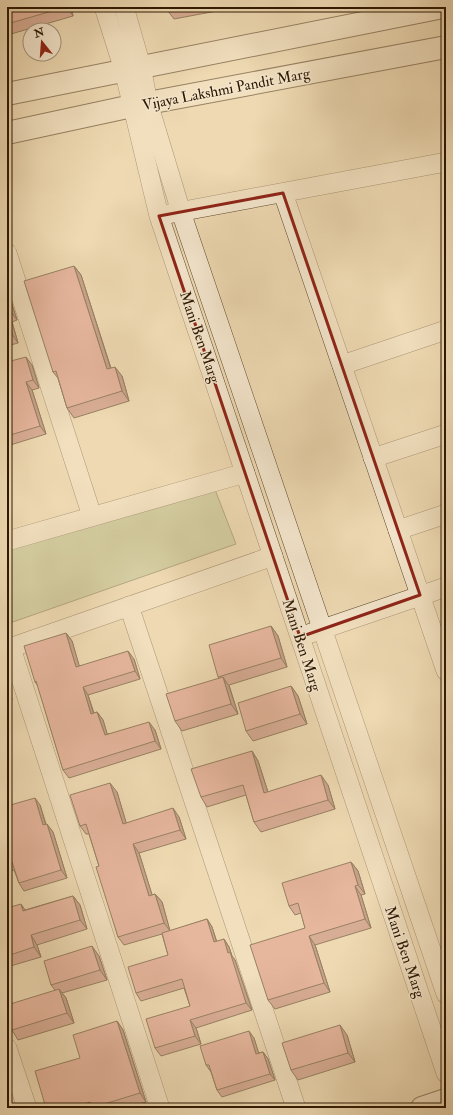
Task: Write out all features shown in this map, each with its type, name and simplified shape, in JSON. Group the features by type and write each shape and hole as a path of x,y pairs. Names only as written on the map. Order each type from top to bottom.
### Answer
{"street":[{"path":"104,7 132,68"},
{"name":"Mani Ben Marg","path":"124,7 132,68 140,105 159,216 446,1073"},
{"path":"7,94 443,7"},
{"name":"Vijaya Lakshmi Pandit Marg","path":"7,133 140,105 446,47"},
{"name":"Mani Ben Marg","path":"140,105 181,212 446,994"},
{"path":"159,216 446,162"},
{"path":"283,193 446,671"},
{"path":"7,253 92,516"},
{"path":"342,365 446,330"},
{"path":"373,458 446,434"},
{"path":"7,541 245,473"},
{"path":"398,530 446,514"},
{"path":"160,1108 9,649 273,556"},
{"path":"300,637 446,586"},
{"path":"129,606 296,1108"},
{"path":"7,1048 27,1108"},
{"path":"422,1108 446,1100"}],"highlighted area":[{"path":"283,193 420,595 300,637 159,216"}],"green space":[{"path":"214,487 236,544 7,624 7,547"}],"building":[{"path":"7,7 66,7 7,24"},
{"path":"74,266 107,369 115,367 122,391 67,408 56,371 53,372 24,281"},
{"path":"7,298 11,312 7,313"},
{"path":"7,317 12,334 7,336"},
{"path":"26,357 33,380 26,382 40,426 7,436 7,362"},
{"path":"271,626 281,658 218,677 209,645"},
{"path":"66,633 76,667 128,651 135,671 83,687 91,714 97,712 105,735 149,722 155,741 63,770 24,646"},
{"path":"223,677 231,704 175,721 166,694"},
{"path":"291,686 300,714 246,731 238,703"},
{"path":"252,751 264,793 321,775 328,800 254,822 243,785 201,797 191,769"},
{"path":"110,783 123,824 173,808 180,830 133,844 149,896 155,894 164,923 118,937 96,867 99,866 86,824 80,826 70,795"},
{"path":"35,798 43,825 47,824 61,870 19,883 12,862 7,863 7,806"},
{"path":"351,862 358,885 355,886 365,919 309,936 324,983 268,1000 250,945 305,928 298,903 289,906 282,883"},
{"path":"73,896 80,920 31,935 34,947 7,956 7,908 21,904 23,911"},
{"path":"207,919 214,942 224,939 228,953 230,952 246,1003 190,1020 195,1036 155,1048 146,1019 190,1006 182,979 136,993 128,967 168,955 162,933"},
{"path":"92,946 100,970 51,985 44,961"},
{"path":"59,989 67,1013 12,1030 7,1014 7,1005"},
{"path":"117,1021 140,1093 91,1108 90,1102 71,1108 46,1108 35,1071 80,1058 73,1035"},
{"path":"340,1025 348,1053 291,1070 282,1043"},
{"path":"249,1031 256,1054 263,1052 270,1074 217,1090 209,1065 206,1065 200,1046"}]}
